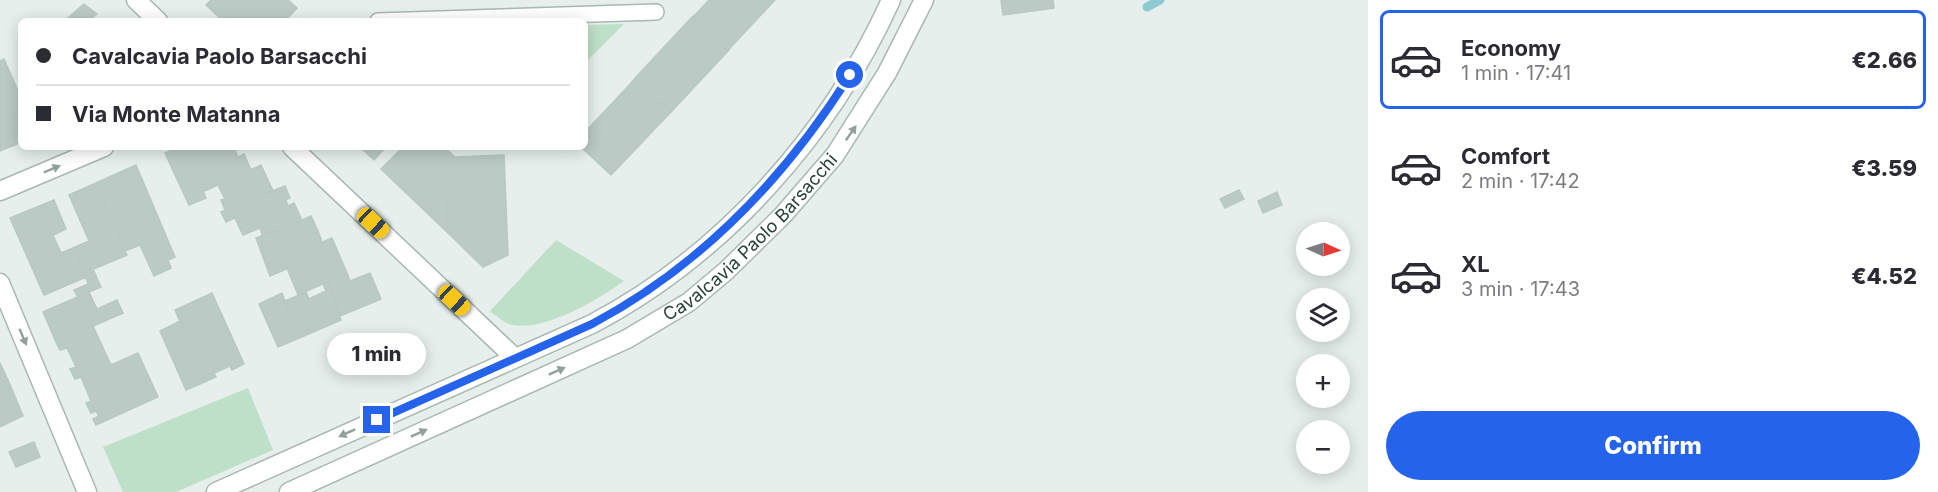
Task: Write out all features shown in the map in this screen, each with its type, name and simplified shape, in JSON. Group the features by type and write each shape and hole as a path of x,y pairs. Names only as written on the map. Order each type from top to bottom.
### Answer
{"street":[{"path":"136,0 156,18"},
{"name":"Cavalcavia Paolo Barsacchi","path":"216,492 621,309 690,261 765,189 809,136 850,75 891,0"},
{"name":"Cavalcavia Paolo Barsacchi","path":"289,492 649,327 689,302 726,271 783,215 840,147 887,73 924,0"},
{"path":"0,191 97,150"},
{"path":"295,150 515,358"},
{"path":"0,283 87,492"}],"lane":[{"path":"471,18 656,12"}],"green space":[{"path":"624,24 588,60 588,25"},
{"path":"556,240 624,281 570,313 537,324 522,326 509,324 490,311"},
{"path":"248,388 273,450 176,492 123,492 103,447"}],"building":[{"path":"211,0 288,0 297,8 288,18 220,18 206,5"},
{"path":"709,0 775,0 731,47 721,37 717,41 728,51 672,111 660,100 656,105 668,115 611,175 584,150 588,150 588,129 632,82 643,93 647,89 636,77 692,17 703,28 706,24 696,14"},
{"path":"1001,0 1053,0 1054,8 1003,15"},
{"path":"84,4 97,14 92,18 68,18"},
{"path":"696,14 706,24 703,28 692,17"},
{"path":"721,37 731,47 728,51 717,41"},
{"path":"4,59 18,91 18,110 6,116 17,144 0,151 0,61"},
{"path":"636,77 647,89 643,93 632,82"},
{"path":"660,100 672,111 668,115 656,105"},
{"path":"18,110 17,144 6,116"},
{"path":"172,150 200,150 202,155 193,159 207,190 203,191 206,198 189,205 165,153"},
{"path":"200,150 224,150 237,176 207,190 193,159 202,155"},
{"path":"224,150 235,150 238,157 244,154 251,170 237,176"},
{"path":"363,150 383,150 374,160"},
{"path":"400,150 445,150 446,183 444,180 436,191 447,200 448,233 381,169"},
{"path":"445,150 455,157 504,155 508,255 483,267 448,233 447,200 436,191 444,180 446,183"},
{"path":"136,165 175,257 168,260 171,268 154,276 140,245 125,251 96,183"},
{"path":"261,165 273,191 245,204 248,212 226,222 221,212 225,210 221,200 225,199 218,185"},
{"path":"96,183 127,255 84,273 73,248 89,241 69,195"},
{"path":"285,186 290,198 276,204 270,192"},
{"path":"1239,190 1244,199 1225,208 1220,199"},
{"path":"270,192 276,204 286,200 288,206 294,203 302,220 263,237 260,228 243,235 235,218 248,212 245,204"},
{"path":"1277,192 1282,205 1263,213 1258,201"},
{"path":"54,200 66,229 53,235 61,253 73,248 86,277 44,295 10,218"},
{"path":"311,216 318,231 304,236 298,222"},
{"path":"298,222 304,236 318,231 322,242 292,255 296,265 270,276 256,238"},
{"path":"332,238 338,252 325,258 318,244"},
{"path":"318,244 325,258 338,252 347,273 298,295 287,268 296,265 292,255"},
{"path":"93,269 101,287 91,291 84,273"},
{"path":"347,273 350,281 370,273 381,299 340,316 328,282"},
{"path":"328,282 341,320 311,333 304,316 292,321 283,302 306,292 309,299 326,291 323,284"},
{"path":"88,284 91,291 78,297 74,290"},
{"path":"89,292 97,309 117,300 123,313 56,342 43,312"},
{"path":"212,293 244,364 232,370 230,366 214,373 216,377 207,381 175,310"},
{"path":"282,293 292,321 304,316 311,333 278,347 259,304"},
{"path":"180,321 207,381 186,390 160,331"},
{"path":"93,326 111,365 138,353 158,397 96,425 93,419 99,416 96,411 91,413 86,403 91,401 81,377 75,379 70,369 76,367 67,348 60,350 56,342"},
{"path":"0,363 8,380 0,383"},
{"path":"8,380 23,416 0,427 0,383"},
{"path":"34,442 40,457 16,467 9,452"}],"waterway":[{"path":"1147,7 1160,0"}],"route":[{"path":"377,420 592,324 643,295 690,261 765,189 803,144 850,75"}]}
